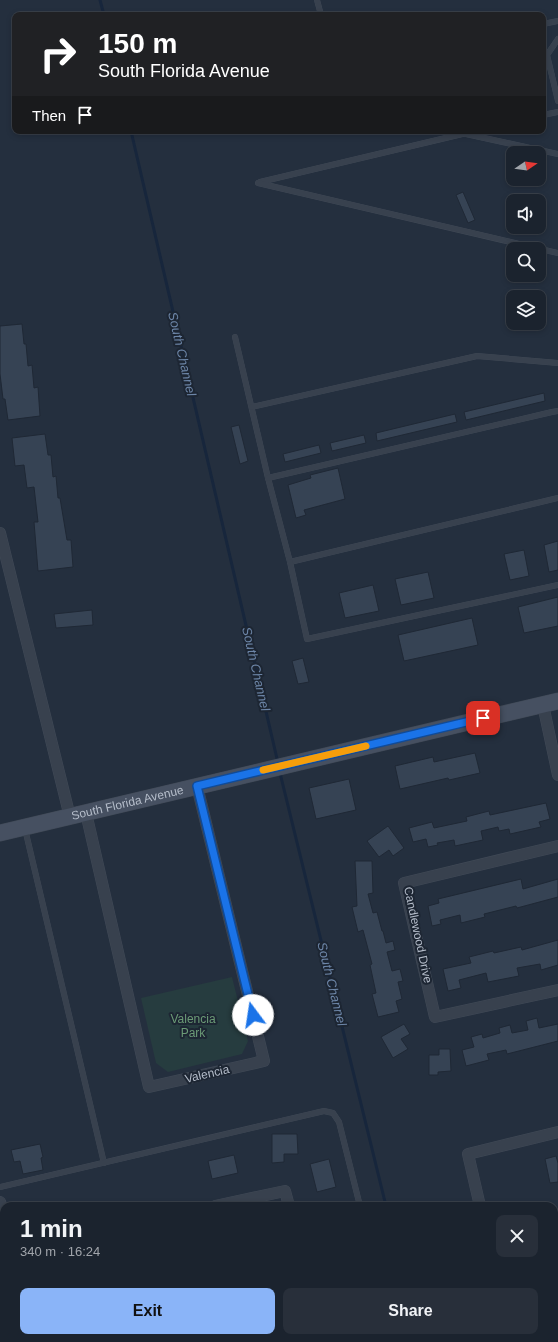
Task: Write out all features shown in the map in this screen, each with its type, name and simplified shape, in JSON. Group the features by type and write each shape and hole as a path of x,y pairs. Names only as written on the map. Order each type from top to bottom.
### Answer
{"main road":[{"name":"South Florida Avenue","path":"0,833 550,703"}],"street":[{"path":"0,533 70,817"},
{"path":"550,703 558,776"},
{"name":"Valencia","path":"86,813 149,1087 264,1061 197,786"},
{"name":"Candlewood Drive","path":"558,846 404,883 435,1017 558,990"},
{"path":"479,1202 468,1154 558,1132"},
{"path":"234,1202 285,1191 287,1202"}],"lane":[{"path":"317,0 320,12"},
{"path":"546,23 558,21"},
{"path":"558,39 547,55 558,101"},
{"path":"546,114 558,112"},
{"path":"558,154 463,134 258,183 558,254"},
{"path":"235,337 268,478 290,562 307,640 558,585"},
{"path":"252,407 477,356 558,363"},
{"path":"268,478 552,412 558,412"},
{"path":"290,562 558,498"},
{"path":"24,827 104,1163"},
{"path":"0,1187 324,1111 333,1113 339,1122 359,1202"}],"green space":[{"name":"Valencia Park","path":"232,977 248,1041 242,1054 168,1072 156,1063 141,998"}],"building":[{"path":"463,192 475,220 468,223 456,195"},
{"path":"22,324 28,366 32,365 34,388 38,387 40,416 8,420 5,399 3,399 0,374 0,326"},
{"path":"544,393 545,401 466,420 464,412"},
{"path":"455,414 457,422 377,441 376,433"},
{"path":"239,425 248,461 240,464 231,427"},
{"path":"45,434 48,455 51,455 53,477 56,476 58,498 60,498 67,540 71,540 73,567 38,571 34,522 38,522 34,487 27,488 24,465 15,466 12,438"},
{"path":"364,435 366,443 332,451 330,443"},
{"path":"319,445 321,453 285,462 283,454"},
{"path":"338,468 345,499 304,510 306,515 296,518 288,485 311,478 310,475"},
{"path":"558,541 558,570 549,572 544,545"},
{"path":"524,550 529,576 510,580 504,554"},
{"path":"428,572 434,598 401,605 395,579"},
{"path":"373,585 379,611 345,618 339,593"},
{"path":"558,597 558,626 524,633 518,607"},
{"path":"92,610 93,625 56,628 54,614"},
{"path":"472,618 478,645 404,661 398,635"},
{"path":"303,658 309,682 298,684 292,661"},
{"path":"475,753 480,773 449,780 448,778 400,789 395,766 433,757 434,762"},
{"path":"349,779 356,810 316,819 309,788"},
{"path":"546,803 550,819 539,822 541,827 510,834 509,829 499,831 498,827 481,831 483,840 455,846 454,840 437,843 438,845 428,847 426,839 413,842 409,828 432,822 434,828 467,821 466,817 489,811 490,815"},
{"path":"388,826 404,848 393,856 389,850 379,857 367,841"},
{"path":"355,861 372,861 373,893 368,894 373,913 377,912 386,943 393,941 395,950 387,952 392,971 400,969 403,981 398,982 402,999 396,1001 399,1012 378,1017 372,994 376,993 370,965 372,964 363,930 358,932 352,907 357,906"},
{"path":"521,879 523,889 558,879 558,897 517,908 516,906 484,914 485,917 461,923 460,915 440,920 441,924 432,926 428,906 439,903 438,899"},
{"path":"558,940 558,965 541,970 540,964 517,968 519,976 488,982 486,973 459,980 461,988 448,991 443,969 471,963 469,957 493,951 494,953 521,947 522,950"},
{"path":"537,1018 539,1028 558,1024 558,1041 507,1054 506,1050 487,1054 489,1060 466,1066 462,1050 474,1047 471,1037 482,1034 483,1038 500,1033 499,1028 510,1025 512,1033 528,1030 526,1021"},
{"path":"404,1024 410,1034 401,1039 408,1049 393,1058 381,1037"},
{"path":"439,1049 450,1049 451,1071 438,1072 438,1075 429,1075 429,1055 439,1055"},
{"path":"272,1134 297,1134 298,1154 284,1154 284,1162 272,1163"},
{"path":"40,1144 43,1157 41,1158 43,1170 23,1174 20,1161 14,1162 11,1150"},
{"path":"234,1155 238,1173 212,1179 208,1161"},
{"path":"556,1156 558,1163 558,1182 550,1183 545,1159"},
{"path":"329,1159 336,1187 317,1192 310,1164"}],"waterway":[{"name":"South Channel","path":"100,0 103,12"},
{"name":"South Channel","path":"132,134 278,763"},
{"name":"South Channel","path":"280,773 385,1202"}],"slow traffic":[{"path":"263,770 366,746"}],"route":[{"path":"253,1015 197,786 483,718"}]}
